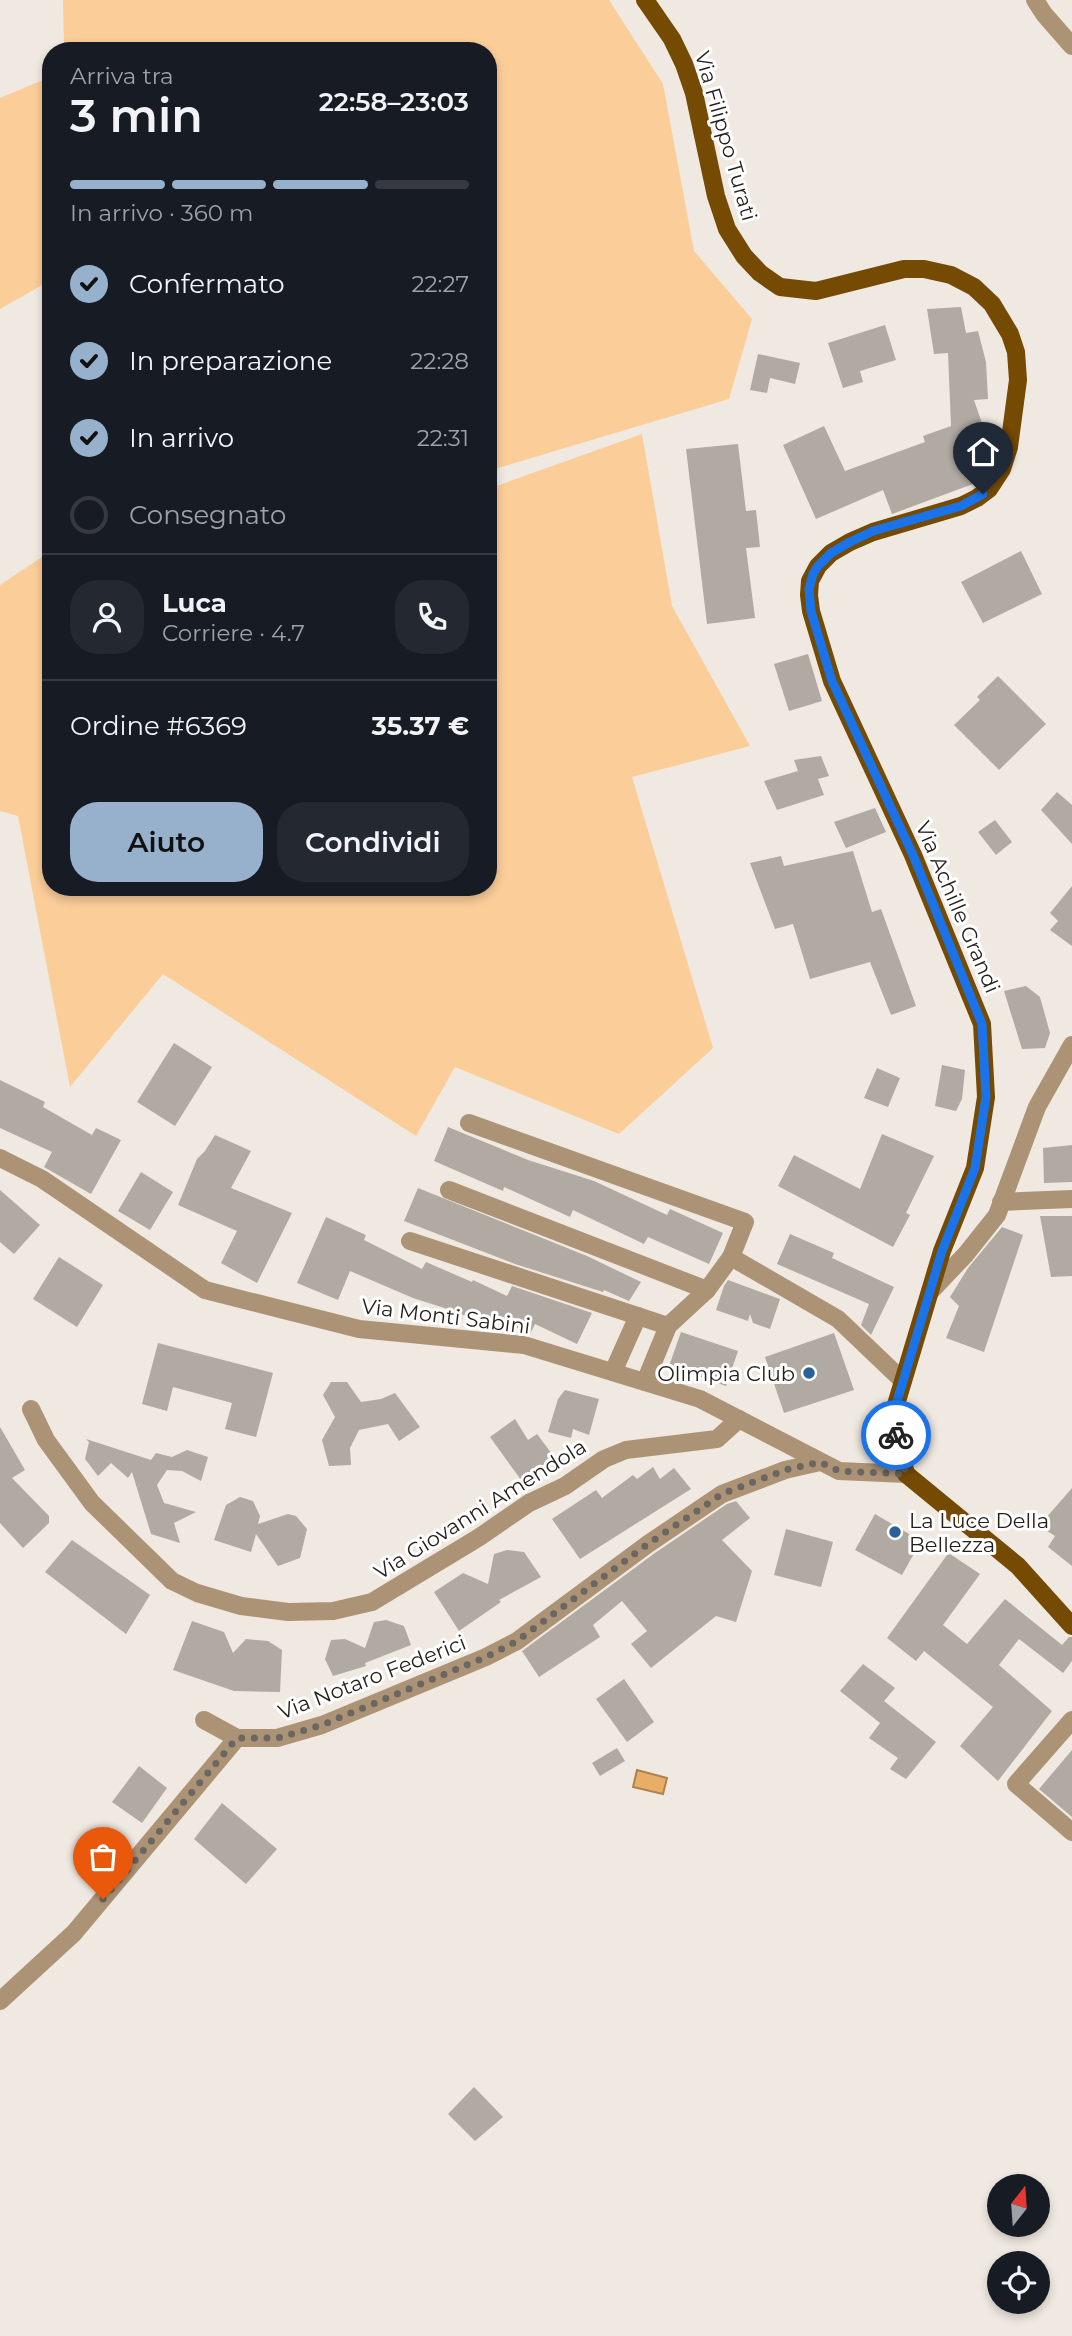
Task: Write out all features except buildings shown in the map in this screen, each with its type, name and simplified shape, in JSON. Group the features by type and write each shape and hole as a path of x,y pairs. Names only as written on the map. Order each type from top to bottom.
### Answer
{"main road":[{"name":"Via Filippo Turati","path":"645,0 672,39 684,64 694,93 716,197 727,229 744,256 760,274 780,286 816,291 892,271 924,269 959,279 985,295 992,304 1010,334 1016,352 1018,380 1009,447 998,476"},
{"name":"Via Achille Grandi","path":"906,1474 892,1418 942,1251 975,1168 986,1097 982,1024 913,855 832,681 811,611 809,589 813,574 831,553 873,531 969,502 983,494 998,476"},
{"path":"906,1474 1018,1566 1072,1626"}],"street":[{"path":"1035,0 1072,46"},
{"path":"930,1292 966,1254 996,1215 1037,1107 1072,1045"},
{"path":"469,1123 745,1222 731,1258 708,1290 667,1326 645,1382"},
{"name":"Via Monti Sabini","path":"0,1158 42,1179 205,1290 359,1329 524,1345 700,1399 839,1471 906,1474"},
{"path":"449,1190 708,1290"},
{"path":"1001,1202 1072,1199"},
{"path":"410,1241 667,1326"},
{"path":"731,1258 838,1319 903,1381"},
{"path":"613,1372 638,1316"},
{"name":"Via Giovanni Amendola","path":"31,1409 46,1440 92,1503 172,1581 197,1593 241,1606 288,1612 333,1611 372,1602 478,1538 529,1503 565,1486 604,1459 626,1450 717,1439 739,1419"},
{"name":"Via Notaro Federici","path":"237,1738 278,1738 322,1725 486,1657 517,1641 648,1544 722,1494 785,1470 820,1462"},
{"path":"0,2001 74,1933 237,1738 204,1720"},
{"path":"1072,1720 1016,1784 1072,1832"}],"shaded area":[{"path":"63,0 609,0 663,84 694,251 752,319 729,399 497,468 497,42 64,42"},
{"path":"42,80 42,285 0,309 0,98"},
{"path":"642,434 672,606 750,746 632,777 713,1048 619,1134 455,1067 416,1136 163,974 70,1087 18,816 0,811 0,585 42,557 42,896 497,896 497,486"},
{"path":"637,1770 667,1778 663,1794 633,1787"}],"way so far":[{"path":"103,1899 237,1738 278,1738 322,1725 486,1657 517,1641 648,1544 722,1494 785,1470 820,1462 839,1471 906,1474 896,1435"}],"place":[{"name":"Olimpia Club","path":"809,1373"},
{"name":"La Luce Della Bellezza","path":"895,1532"}],"route":[{"path":"896,1435 892,1418 942,1251 975,1168 986,1097 982,1024 913,855 832,681 811,611 809,589 818,566 831,553 850,542 873,531 961,506 983,494"}]}
